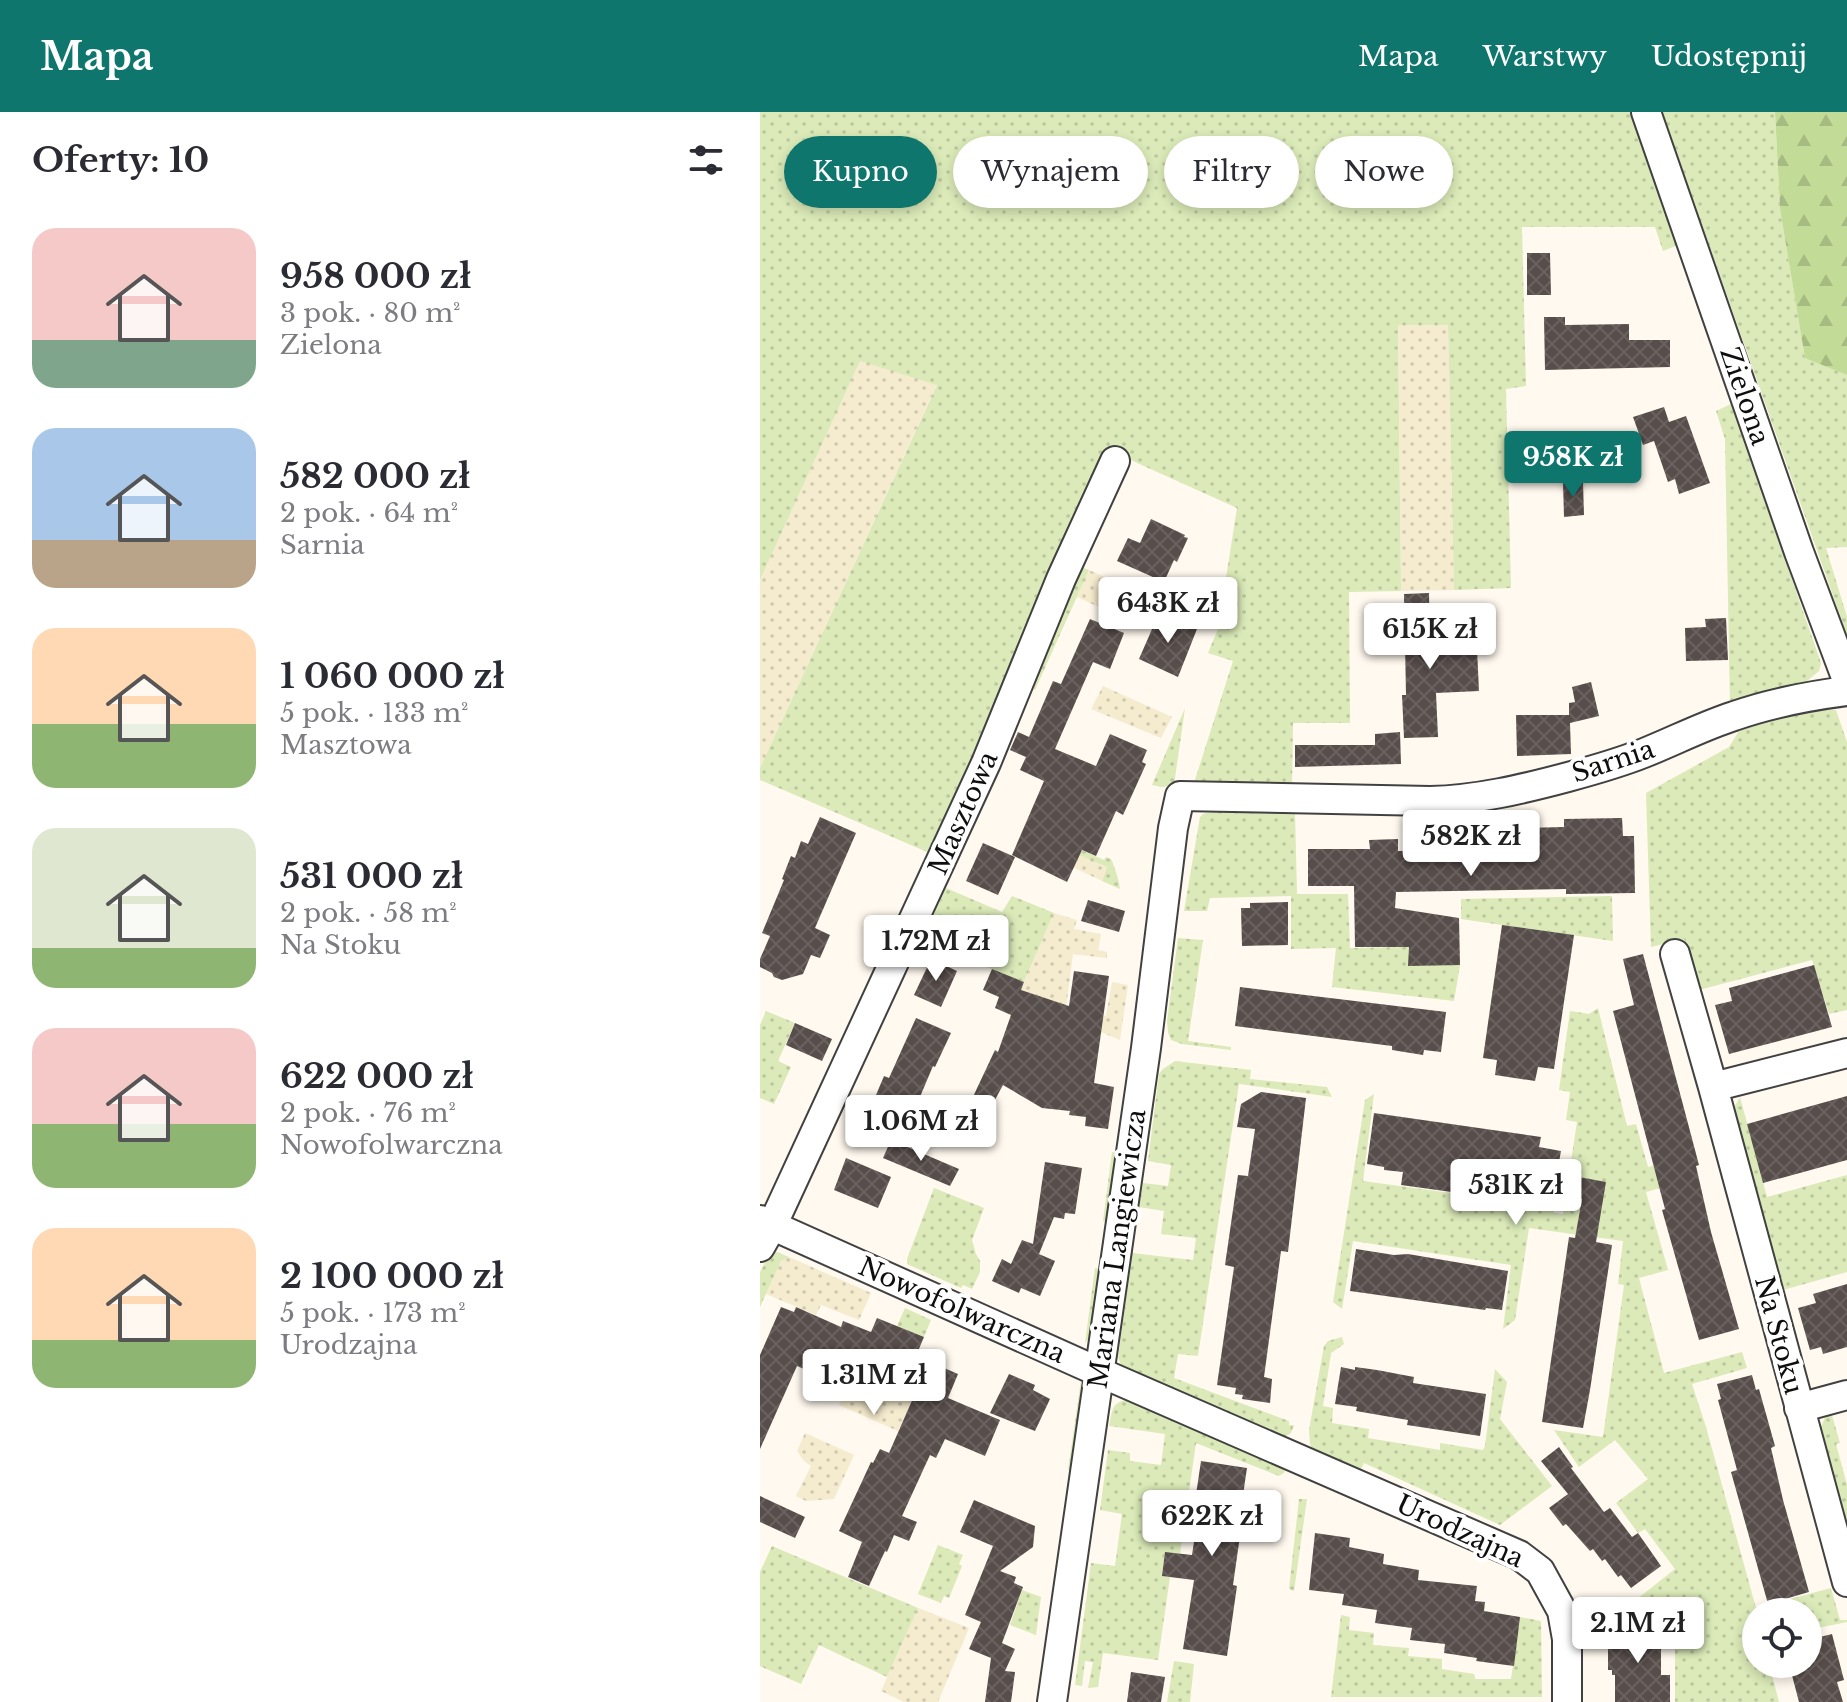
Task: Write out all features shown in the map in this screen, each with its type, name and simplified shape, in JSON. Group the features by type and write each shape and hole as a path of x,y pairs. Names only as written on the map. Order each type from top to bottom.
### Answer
{"street":[{"name":"Zielona","path":"1646,112 1799,552 1847,680"},
{"name":"Masztowa","path":"764,1231 986,763 1061,579 1115,461"},
{"name":"Sarnia","path":"1180,796 1466,799 1542,784 1608,766 1732,716 1765,706 1809,695 1847,691"},
{"name":"Mariana Langiewicza","path":"1052,1702 1146,1048 1173,828 1180,796"},
{"name":"Na Stoku","path":"1675,954 1847,1582"},
{"path":"1713,1087 1847,1053"},
{"name":"Nowofolwarczna","path":"764,1231 1297,1457"},
{"path":"1799,1408 1847,1395"},
{"name":"Urodzajna","path":"1297,1457 1519,1555 1540,1571 1562,1611 1566,1628 1567,1702"}],"shaded area":[{"path":"1398,324 1448,324 1454,590 1401,591"},
{"path":"860,361 937,384 760,768 760,580"},
{"path":"1089,570 1145,595 1135,624 1077,597"},
{"path":"1103,686 1172,717 1161,738 1091,709"},
{"path":"1069,850 1107,867 1102,881 1064,863"},
{"path":"1054,913 1077,920 1074,929 1101,934 1098,950 1107,952 1107,958 1073,954 1066,1008 1106,1016 1112,982 1128,985 1120,1040 1031,1002 1021,990"},
{"path":"789,1257 871,1293 859,1320 821,1305 816,1315 766,1294 781,1261"},
{"path":"854,1370 914,1396 898,1431 839,1405"},
{"path":"805,1433 854,1455 834,1499 806,1501 796,1496 811,1466 797,1451"},
{"path":"918,1608 969,1628 938,1702 904,1702 881,1691"}],"green space":[{"path":"760,112 1631,112 1678,245 1663,251 1655,227 1522,227 1526,386 1506,389 1511,588 1454,590 1448,325 1398,325 1401,591 1349,592 1350,723 1293,723 1292,790 1194,783 1233,661 1208,653 1218,629 1237,508 1113,452 934,855 760,780 760,768 937,385 860,361 760,580"},
{"path":"1662,112 1775,112 1780,209 1805,357 1847,375 1847,547 1826,548 1847,617 1847,635"},
{"path":"1775,112 1847,112 1847,375 1805,358 1780,209"},
{"path":"1731,404 1821,663 1819,671 1807,681 1730,706 1725,439 1716,411"},
{"path":"1081,567 1089,570 1035,690 1026,684"},
{"path":"1185,708 1174,785 1152,785"},
{"path":"1807,709 1836,710 1847,742 1847,1010 1829,1014 1812,960 1699,990 1684,939 1651,947 1646,793 1729,747 1739,731"},
{"path":"1222,810 1295,812 1297,894 1348,894 1350,948 1409,947 1460,965 1454,1001 1332,987 1336,948 1291,949 1291,896 1210,898 1207,911 1184,911 1200,817"},
{"path":"1061,841 1104,860 1106,857 1111,859 1120,889 1102,881 1107,867 1070,851"},
{"path":"946,888 1002,912 1012,896 1054,913 1024,982 922,941"},
{"path":"1612,896 1613,941 1461,919 1461,899"},
{"path":"1178,938 1203,940 1188,1041 1231,1047 1231,1050 1171,1040 1167,1021"},
{"path":"1598,1008 1627,1126 1636,1124 1648,1167 1690,1156 1696,1178 1646,1192 1668,1270 1639,1278 1664,1373 1742,1352 1747,1368 1692,1384 1753,1598 1742,1598 1742,1678 1773,1678 1779,1702 1675,1702 1675,1618 1603,1617 1604,1603 1632,1603 1675,1569 1645,1529 1638,1533 1616,1503 1648,1479 1615,1440 1579,1467 1554,1430 1603,1437 1624,1285 1618,1284 1623,1241 1529,1228 1515,1320 1503,1329 1511,1265 1353,1241 1342,1309 1333,1302 1365,1100 1374,1094 1363,1181 1554,1207 1554,1213 1563,1214 1577,1122 1566,1120 1570,1092 1559,1090 1570,1011 1589,1014"},
{"path":"766,1011 795,1023 778,1061 791,1067 774,1104 760,1098 760,1025"},
{"path":"1175,1061 1251,1070 1250,1079 1327,1087 1332,1097 1239,1084 1198,1356 1178,1354 1174,1378 1289,1421 1289,1425 1294,1425 1285,1437 1123,1369 1118,1358 1132,1253 1193,1260 1196,1238 1161,1234 1164,1211 1139,1207 1143,1183 1168,1186 1171,1165 1148,1161 1159,1074"},
{"path":"1740,1097 1767,1197 1847,1175 1847,1272 1783,1290 1733,1109"},
{"path":"1112,1152 1116,1153 1108,1222 1103,1221"},
{"path":"934,1188 984,1208 972,1240 980,1261 980,1272 972,1289 963,1285 961,1288 907,1264"},
{"path":"772,1250 789,1257 781,1261 760,1307 760,1272"},
{"path":"1095,1268 1100,1269 1090,1337 1085,1343"},
{"path":"905,1308 931,1320 924,1337 897,1326"},
{"path":"1342,1337 1344,1344 1331,1353 1323,1406 1333,1408 1332,1423 1369,1429 1368,1438 1440,1450 1440,1443 1483,1450 1495,1369 1507,1382 1500,1419 1552,1486 1500,1525 1364,1463 1360,1471 1313,1451 1309,1430 1324,1346 1328,1341"},
{"path":"1081,1380 1084,1393 1073,1468 1068,1470"},
{"path":"1135,1399 1281,1466 1285,1472 1279,1476 1196,1443 1180,1554 1165,1553 1162,1576 1170,1577 1158,1660 1103,1653 1098,1687 1088,1688 1093,1662 1085,1661 1082,1686 1075,1685 1091,1563 1115,1566 1122,1514 1100,1510 1108,1450 1130,1453 1130,1461 1161,1465 1165,1434 1109,1426 1115,1406 1122,1401"},
{"path":"1831,1412 1847,1485 1847,1528 1820,1429 1827,1413"},
{"path":"1299,1499 1307,1499 1294,1591 1289,1589"},
{"path":"938,1545 963,1555 959,1564 962,1566 949,1598 944,1596 941,1603 918,1594"},
{"path":"772,1546 918,1608 887,1677 819,1645 801,1684 760,1666 760,1572"},
{"path":"1831,1588 1840,1620 1847,1622 1822,1627 1822,1598 1794,1598"},
{"path":"1022,1590 1041,1597 1036,1635 1010,1625"},
{"path":"1341,1615 1350,1617 1349,1630 1374,1633 1373,1645 1409,1648 1408,1656 1442,1659 1442,1669 1474,1674 1475,1679 1511,1679 1520,1617 1541,1621 1542,1697 1331,1697"},
{"path":"1174,1661 1194,1664 1190,1702 1167,1702"}],"building":[{"path":"1527,253 1550,253 1551,295 1527,295"},
{"path":"1544,317 1565,317 1565,325 1629,324 1629,340 1670,340 1670,367 1545,370"},
{"path":"1664,407 1669,422 1686,416 1710,483 1679,494 1675,479 1668,482 1654,441 1643,445 1633,417"},
{"path":"1563,482 1583,482 1584,515 1564,517"},
{"path":"1151,519 1188,538 1164,582 1117,561 1128,538 1140,543"},
{"path":"1429,593 1430,652 1477,649 1479,691 1436,693 1438,737 1404,738 1404,594"},
{"path":"1159,613 1197,629 1178,677 1139,659"},
{"path":"1726,618 1728,660 1686,661 1685,628 1706,627 1705,619"},
{"path":"1090,619 1124,633 1110,669 1093,662 1055,749 1096,766 1110,734 1147,750 1142,762 1146,764 1123,815 1116,811 1096,856 1082,850 1067,882 1012,855 1044,781 1020,770 1026,757 1010,750 1018,732 1029,737 1053,681 1061,684"},
{"path":"1591,682 1599,716 1570,723 1571,754 1517,756 1516,715 1569,715 1569,703 1575,702 1572,687"},
{"path":"1400,732 1401,764 1295,767 1295,745 1375,745 1375,734"},
{"path":"820,817 856,833 815,928 830,935 820,958 811,955 803,974 782,980 760,967 760,959 770,936 762,933 791,856 795,858 801,841 808,844"},
{"path":"1622,818 1623,836 1634,836 1635,893 1566,894 1566,889 1396,892 1395,908 1459,918 1460,965 1408,966 1409,947 1355,947 1354,886 1308,886 1308,849 1370,849 1369,840 1398,839 1398,851 1472,850 1471,836 1481,835 1488,829 1564,827 1564,819"},
{"path":"983,843 1015,857 998,895 966,881"},
{"path":"1088,900 1125,911 1119,932 1081,921"},
{"path":"1288,902 1288,945 1242,946 1241,908 1250,908 1250,903"},
{"path":"1502,925 1574,935 1554,1069 1538,1067 1535,1081 1495,1075 1497,1060 1483,1058"},
{"path":"1643,954 1699,1165 1696,1166 1711,1232 1739,1329 1699,1340 1662,1210 1665,1209 1613,1011 1634,1005 1623,959"},
{"path":"931,959 957,971 941,1007 914,995"},
{"path":"1814,965 1832,1027 1729,1054 1715,1005 1732,1001 1729,988"},
{"path":"992,969 1024,982 1021,990 1069,1006 1074,971 1109,976 1094,1083 1114,1087 1108,1129 1085,1126 1086,1117 1069,1115 1070,1111 1042,1108 1003,1085 990,1109 971,1101 995,1050 998,1052 1011,1015 995,1008 999,997 983,990"},
{"path":"1240,987 1446,1012 1441,1052 1424,1050 1423,1055 1392,1050 1392,1046 1235,1026"},
{"path":"916,1018 951,1033 933,1066 906,1130 868,1114 884,1076 889,1078"},
{"path":"795,1023 832,1039 822,1061 786,1045"},
{"path":"1261,1092 1306,1098 1288,1252 1281,1251 1264,1377 1272,1379 1270,1403 1242,1399 1243,1395 1235,1394 1236,1388 1217,1385 1234,1267 1225,1265 1238,1175 1248,1176 1255,1129 1237,1127 1241,1104"},
{"path":"1847,1096 1847,1160 1763,1183 1747,1124"},
{"path":"1374,1113 1541,1137 1539,1147 1561,1151 1557,1173 1606,1182 1596,1242 1612,1245 1583,1428 1542,1422 1569,1237 1575,1238 1582,1199 1497,1186 1495,1198 1401,1185 1403,1172 1367,1164"},
{"path":"891,1140 959,1169 950,1186 883,1158"},
{"path":"846,1158 891,1177 878,1208 834,1190"},
{"path":"1045,1162 1082,1168 1075,1214 1065,1213 1064,1219 1054,1217 1039,1254 1055,1261 1040,1296 1021,1288 1019,1293 992,1281 1002,1259 1011,1264 1022,1240 1033,1244"},
{"path":"1356,1249 1408,1254 1508,1271 1502,1310 1350,1291"},
{"path":"1847,1284 1847,1347 1823,1354 1821,1347 1810,1350 1798,1308 1816,1303 1813,1294"},
{"path":"781,1307 794,1312 796,1307 841,1327 843,1321 871,1332 877,1318 924,1337 916,1356 958,1374 948,1398 1000,1420 985,1456 945,1439 936,1458 930,1455 902,1516 917,1522 909,1541 894,1535 869,1586 848,1577 862,1542 839,1531 871,1462 880,1449 889,1453 921,1380 861,1354 846,1387 797,1366 760,1449 760,1355"},
{"path":"1341,1367 1377,1370 1414,1377 1413,1383 1486,1394 1480,1436 1407,1425 1408,1420 1335,1404"},
{"path":"1009,1374 1035,1385 1033,1390 1050,1399 1035,1431 990,1413"},
{"path":"1752,1375 1756,1390 1759,1389 1775,1446 1771,1448 1783,1500 1809,1592 1788,1598 1766,1598 1731,1472 1737,1470 1718,1400 1721,1399 1717,1384"},
{"path":"1559,1447 1604,1512 1610,1508 1632,1537 1638,1533 1661,1566 1631,1588 1605,1559 1602,1561 1593,1549 1590,1551 1566,1524 1563,1526 1549,1508 1568,1494 1541,1461"},
{"path":"1201,1461 1247,1468 1233,1585 1237,1586 1227,1656 1183,1649 1194,1580 1162,1576 1165,1552 1192,1555 1199,1509 1194,1508"},
{"path":"760,1496 805,1517 795,1538 760,1522"},
{"path":"974,1500 1035,1526 1033,1547 1000,1571 1016,1577 1014,1583 1023,1587 1002,1643 1015,1649 1005,1671 1015,1672 1011,1702 985,1702 991,1658 969,1649 981,1622 965,1615 993,1546 960,1532"},
{"path":"1315,1533 1350,1538 1349,1547 1384,1554 1383,1564 1419,1570 1418,1580 1477,1586 1475,1601 1485,1602 1484,1611 1520,1617 1514,1666 1444,1653 1445,1644 1410,1640 1412,1628 1375,1623 1377,1610 1342,1605 1344,1594 1309,1590"},
{"path":"1613,1627 1661,1628 1661,1675 1670,1675 1670,1702 1615,1702 1615,1675 1608,1670 1608,1634 1613,1634"},
{"path":"1832,1634 1844,1680 1837,1682 1843,1702 1799,1702 1793,1678 1822,1678 1822,1636"},
{"path":"1131,1672 1165,1677 1161,1702 1127,1702"}]}
